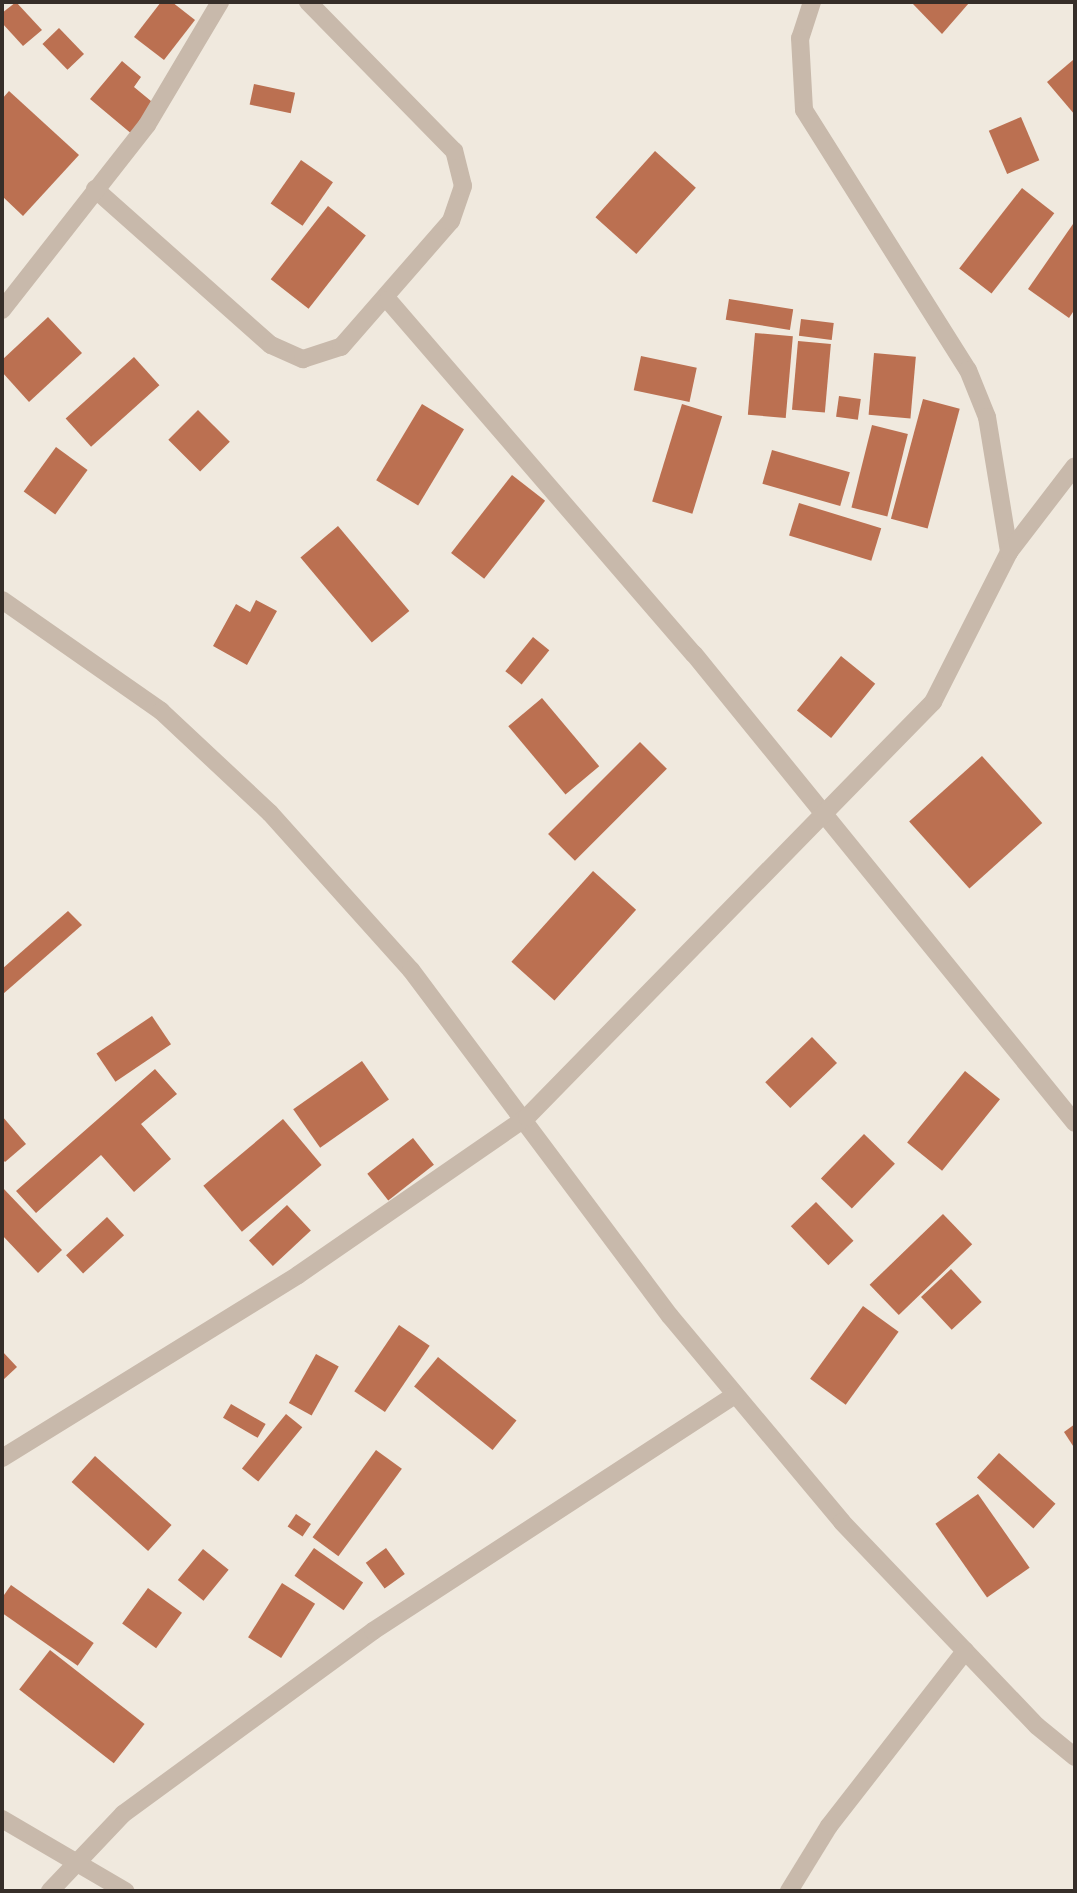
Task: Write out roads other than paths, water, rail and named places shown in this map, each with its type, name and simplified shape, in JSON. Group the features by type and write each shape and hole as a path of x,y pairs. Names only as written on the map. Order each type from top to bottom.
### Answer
{"street":[{"path":"2,310 147,125 220,2"},
{"path":"95,189 271,345 303,359 341,347 388,300 451,220 463,186 454,151 308,2"},
{"path":"812,2 800,38 804,110 968,370 987,417 1009,552"},
{"path":"388,300 694,654 824,820 1075,1123"},
{"path":"2,1458 298,1275 527,1117 824,820 933,702 1009,552 1075,466"},
{"path":"2,600 161,711 270,813 411,970 527,1117 735,1395 842,1522 965,1651 1075,1757"},
{"path":"50,1891 74,1862 123,1814 373,1631 735,1395"},
{"path":"789,1891 829,1826 965,1651"},
{"path":"2,1819 125,1891"}]}
